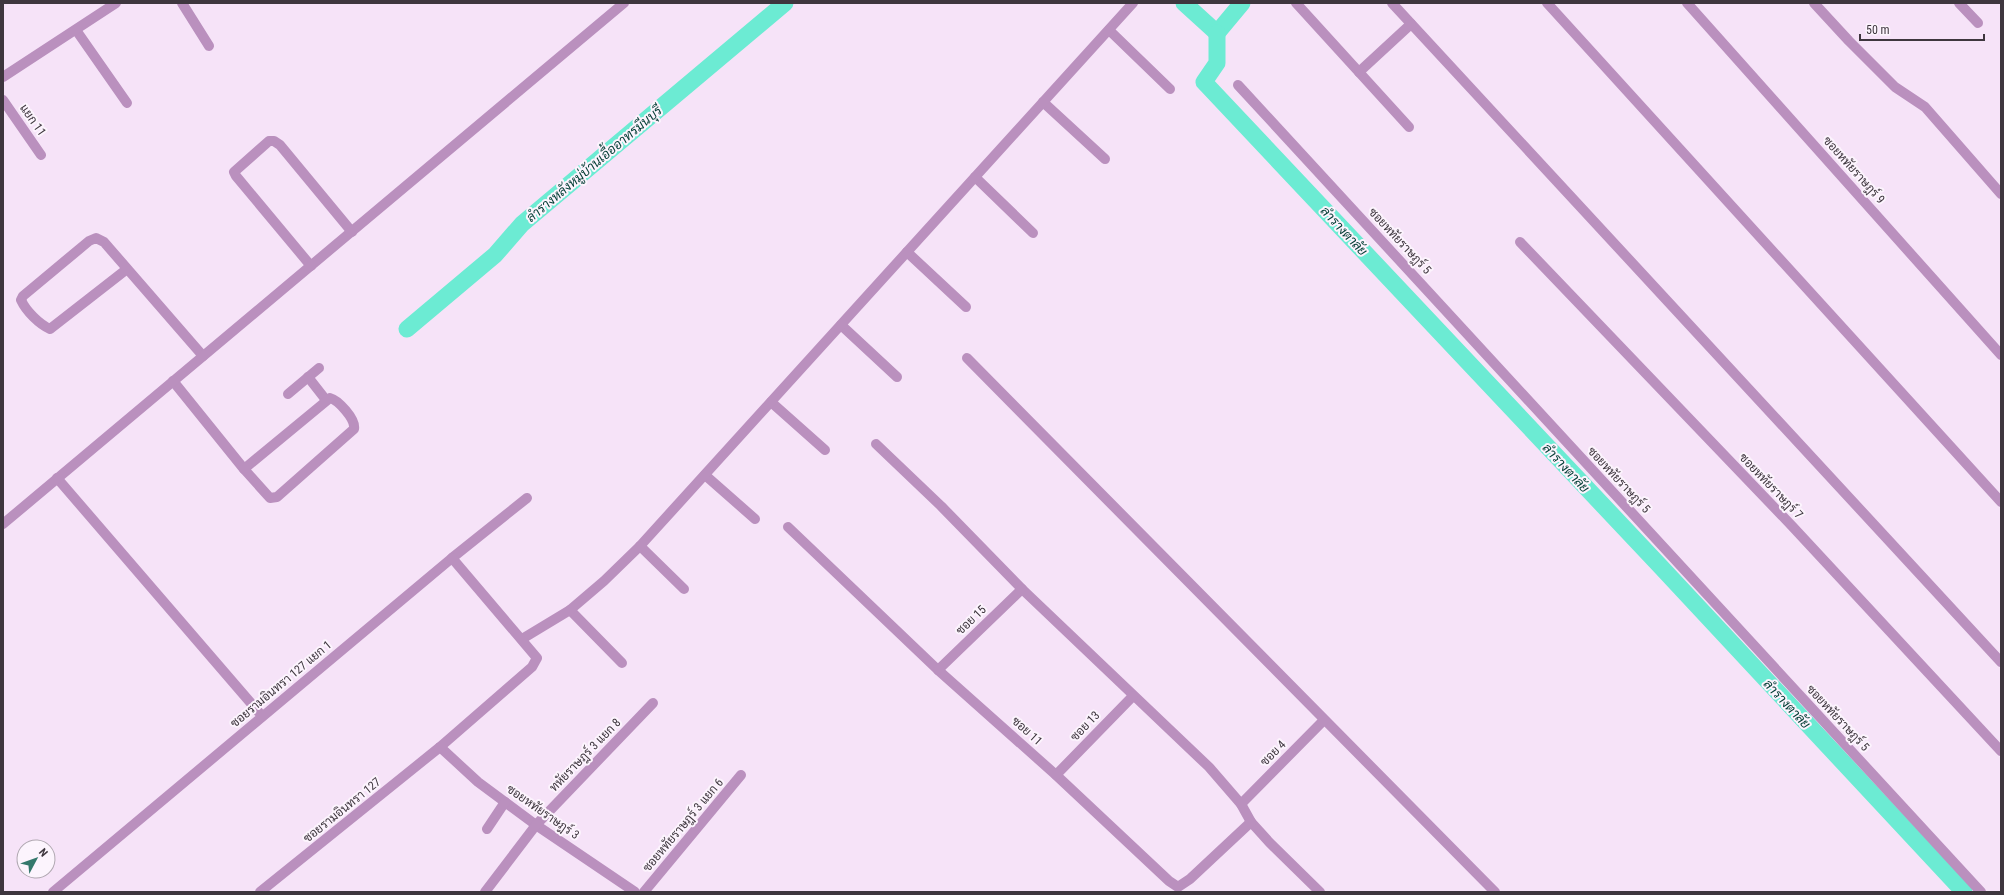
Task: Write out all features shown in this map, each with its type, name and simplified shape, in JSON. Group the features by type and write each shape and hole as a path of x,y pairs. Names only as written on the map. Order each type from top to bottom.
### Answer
{"street":[{"path":"3,76 116,3"},
{"path":"182,3 209,46"},
{"path":"3,524 624,3"},
{"path":"452,558 522,639 570,610 604,581 640,546 1133,3"},
{"path":"1296,3 1409,127"},
{"path":"1392,3 2001,662"},
{"path":"1547,3 2001,502"},
{"name":"ซอยหทัยราษฎร์ 9","path":"1687,3 2001,355"},
{"path":"1814,3 1895,87 1925,107 2001,194"},
{"path":"1959,3 1978,24"},
{"path":"1359,72 1411,24"},
{"path":"76,30 127,103"},
{"path":"1108,30 1170,89"},
{"name":"ซอยหทัยราษฎร์ 5","path":"1238,85 1981,892"},
{"name":"แยก 11","path":"3,100 41,155"},
{"path":"1043,102 1105,159"},
{"path":"311,266 234,172 269,141 274,141 280,145 352,232"},
{"path":"975,177 1033,233"},
{"path":"127,269 50,329 44,327 20,300 89,241 96,238 104,242 203,356"},
{"name":"ซอยหทัยราษฎร์ 7","path":"1520,242 1797,532 2001,751"},
{"path":"907,252 966,307"},
{"path":"841,325 897,377"},
{"path":"967,358 1495,892"},
{"path":"288,394 319,368"},
{"path":"308,377 326,400"},
{"path":"173,381 244,469 270,498 277,497 354,429 353,421 335,399 330,398 244,469"},
{"path":"771,402 825,450"},
{"path":"876,444 941,506 1022,589 1209,767 1241,804 1251,822 1269,842 1320,892"},
{"path":"705,475 755,519"},
{"path":"57,478 262,716"},
{"name":"ซอยรามอินทรา 127 แยก 1","path":"53,892 452,558 527,498"},
{"name":"ซอย 11","path":"788,527 938,670 1056,775 1168,881 1178,887 1190,880 1251,822"},
{"path":"640,546 684,589"},
{"name":"ซอย 15","path":"938,670 1022,589"},
{"path":"570,610 622,663"},
{"name":"ซอยรามอินทรา 127","path":"260,892 440,748 532,667 537,658 522,639"},
{"name":"ซอย 13","path":"1056,775 1133,696"},
{"name":"ทหัยราษฎร์ 3 แยก 8","path":"485,892 536,825 653,703"},
{"name":"ซอย 4","path":"1241,804 1324,720"},
{"name":"ซอยหทัยราษฎร์ 3","path":"440,748 478,782 536,825 635,892"},
{"name":"ซอยหทัยราษฎร์ 3 แยก 6","path":"644,892 741,775"},
{"path":"487,829 505,802"}],"waterway":[{"name":"ลำรางหลังหมู่บ้านเอื้ออาทรมีนบุรี","path":"407,329 495,255 522,224 785,3"},
{"name":"ลำรางตาลัย","path":"1184,3 1217,33 1242,3"},
{"name":"ลำรางตาลัย","path":"1217,33 1217,63 1204,82 1661,567 1964,892"}]}
